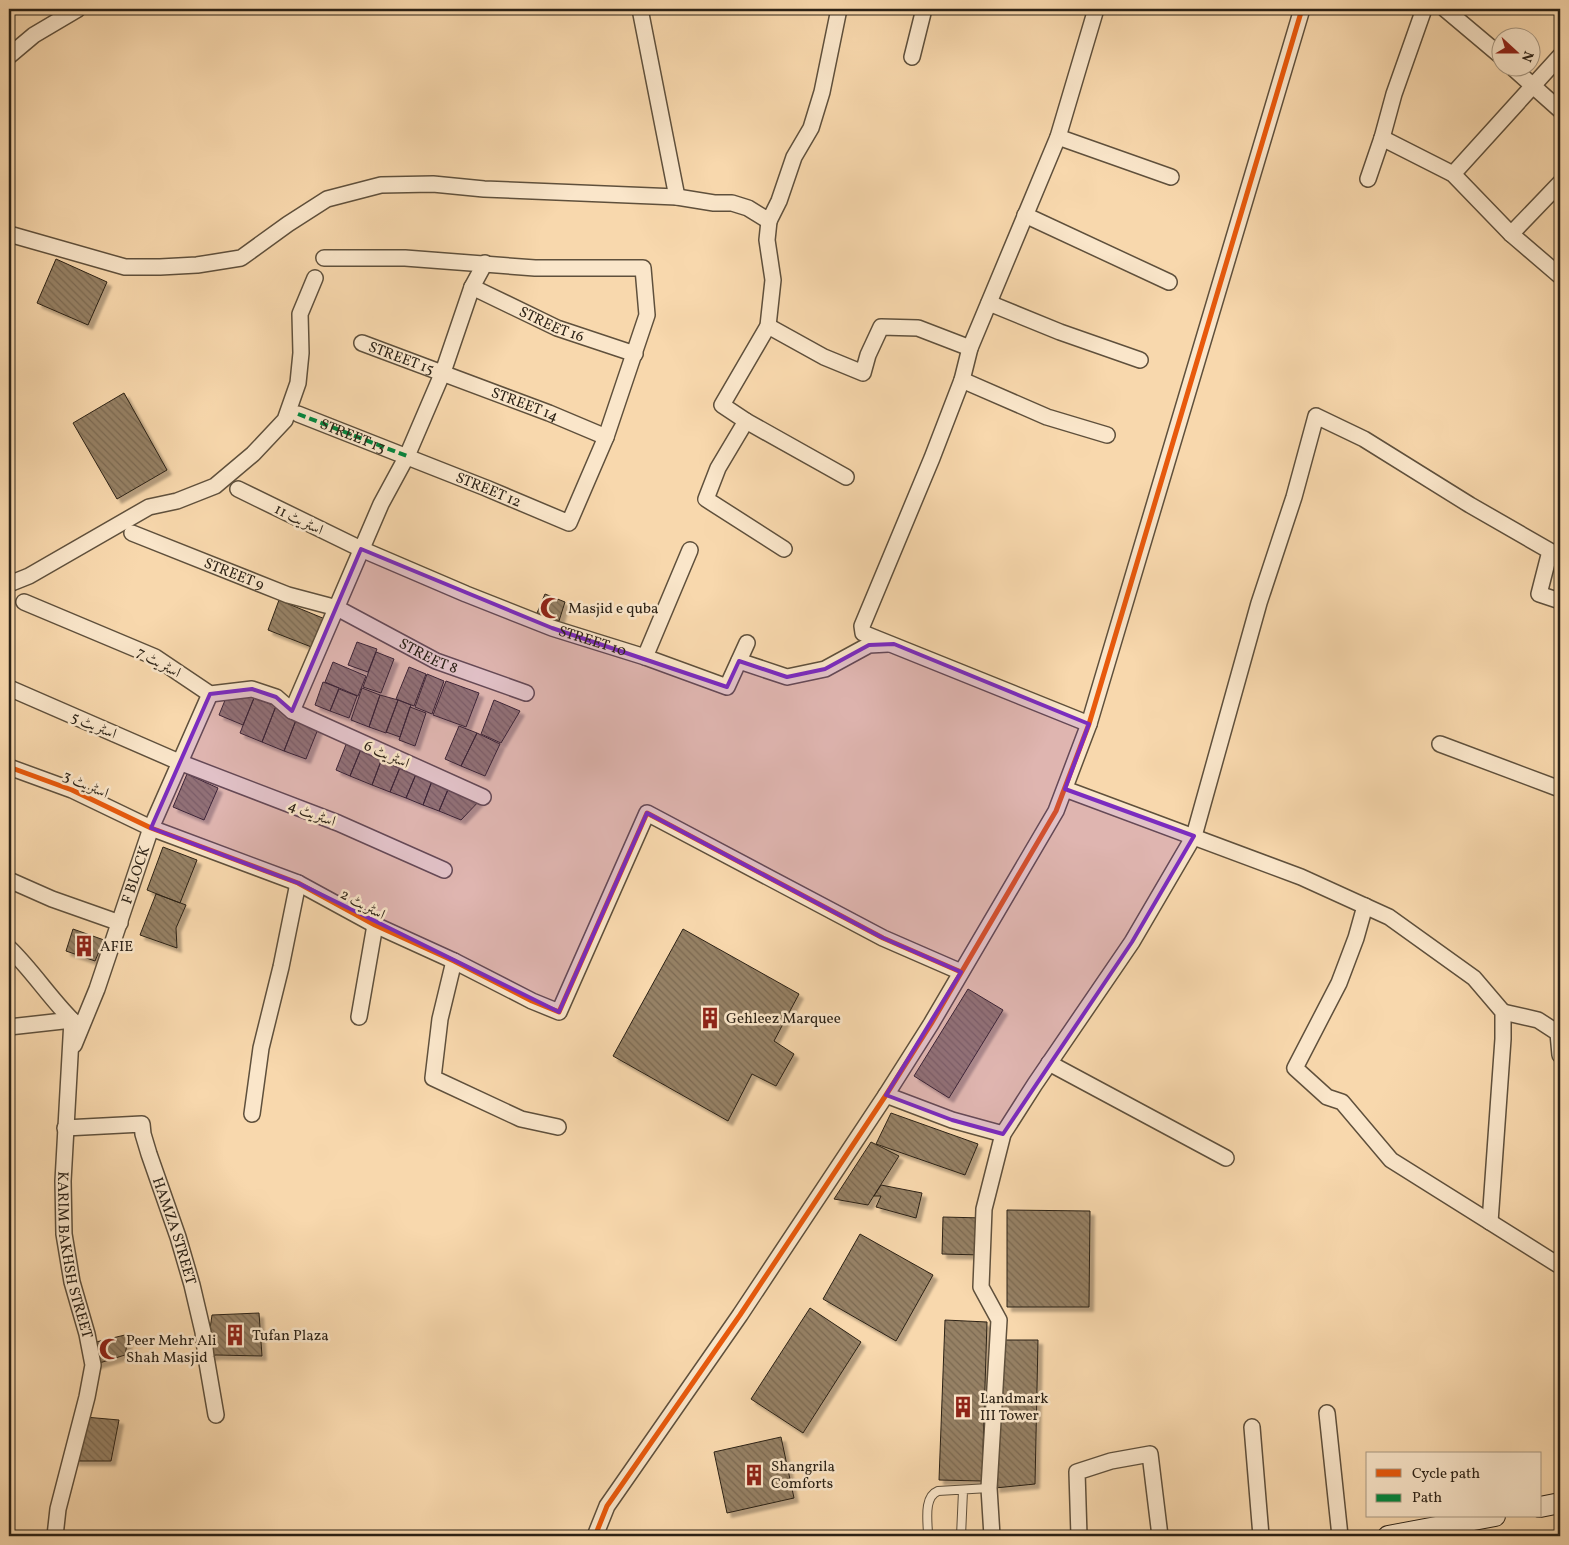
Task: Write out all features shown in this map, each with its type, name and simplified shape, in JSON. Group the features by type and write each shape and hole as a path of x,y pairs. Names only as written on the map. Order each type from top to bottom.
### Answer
{"main road":[{"path":"1542,1507 1560,1504"},
{"path":"1388,1536 1485,1518"}],"street":[{"path":"9,56 34,35 78,9"},
{"path":"640,9 677,197"},
{"path":"839,9 822,92 811,128 794,157 779,200 769,221 767,240 773,280 768,326 722,405 746,421 846,477"},
{"path":"912,57 924,9"},
{"path":"1089,724 863,632 862,626 932,458 962,380 970,348 1058,136 1096,9"},
{"path":"594,1536 607,1506 740,1315 886,1095 1056,811 1089,724 1302,9"},
{"path":"1368,180 1394,94 1424,9"},
{"path":"1445,9 1492,49"},
{"path":"1453,174 1560,56"},
{"path":"1524,78 1560,110"},
{"path":"1058,136 1171,177"},
{"path":"1382,138 1453,174 1510,234 1560,276"},
{"path":"1510,234 1560,183"},
{"path":"9,234 125,267 197,265 241,258 327,199 381,185 433,184 484,189 677,197 714,203 732,203 748,208 769,221"},
{"path":"1025,215 1169,282"},
{"path":"324,258 405,258 535,268 643,268 646,315 635,354 606,437"},
{"path":"210,694 252,689 276,697 292,711 381,504 407,456 443,372 472,287 485,263"},
{"path":"9,584 29,576 149,507 176,501 215,486 254,454 285,420 295,392 298,383 301,352 300,314 315,278"},
{"name":"STREET 16","path":"472,287 557,328 635,354"},
{"path":"989,303 1060,332 1140,360"},
{"path":"768,326 824,357 863,373 868,356 881,327 918,328 970,348"},
{"name":"STREET 15","path":"362,343 443,372"},
{"name":"STREET 14","path":"443,372 606,437"},
{"path":"962,380 1047,417 1107,435"},
{"name":"STREET 13","path":"298,414 407,456"},
{"path":"992,1536 989,1488 999,1320 981,1287 984,1209 1003,1134 1132,942 1194,836 1258,603 1294,498 1316,416 1364,440 1550,551 1539,594 1560,601"},
{"path":"746,421 718,468 706,499 784,549"},
{"name":"STREET 12","path":"407,456 569,523 606,437"},
{"name":"اسٹریٹ 11","path":"238,489 361,549"},
{"name":"STREET 9","path":"132,533 288,596 337,608"},
{"name":"STREET 10","path":"361,549 552,628 645,657 727,687 747,643"},
{"path":"645,657 690,550"},
{"name":"اسٹریٹ 7","path":"24,602 155,657 210,694"},
{"name":"STREET 8","path":"337,608 436,661 526,693"},
{"path":"739,661 787,677 825,669 869,645 894,644"},
{"name":"اسٹریٹ 5","path":"9,688 179,762"},
{"name":"F BLOCK","path":"69,1058 97,989 151,828 210,694"},
{"name":"اسٹریٹ 6","path":"292,711 483,797"},
{"path":"1440,744 1560,789"},
{"name":"اسٹریٹ 4","path":"179,762 338,824 444,870"},
{"name":"اسٹریٹ 3","path":"9,767 72,790 151,828"},
{"path":"1065,789 1301,877 1389,917 1474,978 1503,1012 1538,1020 1558,1033 1560,1055"},
{"name":"اسٹریٹ 2","path":"151,828 298,883 375,925 532,1001 559,1012 647,813 883,938 961,972"},
{"path":"9,880 52,899 120,923"},
{"path":"252,1114 262,1048 298,883"},
{"path":"1366,906 1356,938 1338,983 1295,1068 1327,1097 1342,1102 1391,1160 1560,1266"},
{"path":"359,1017 375,925"},
{"path":"9,948 45,988 55,1003 72,1020"},
{"path":"454,962 440,1019 433,1078 521,1119 558,1127"},
{"path":"1490,1222 1503,1012"},
{"path":"9,1027 72,1020"},
{"name":"KARIM BAKHSH STREET","path":"54,1536 58,1509 94,1365 72,1282 64,1234 63,1181 72,1020"},
{"path":"1049,1063 1226,1158"},
{"path":"886,1095 952,1120 1003,1134"},
{"name":"HAMZA STREET","path":"65,1128 142,1124 145,1141 178,1237 192,1285 203,1332 216,1415"},
{"path":"1328,1413 1340,1536"},
{"path":"1252,1427 1260,1536"},
{"path":"1080,1536 1077,1472 1111,1461 1150,1454 1160,1536"}],"lane":[{"path":"928,1536 929,1500 933,1493 938,1491 989,1488"},
{"path":"961,1536 963,1490"}],"highlighted area":[{"path":"361,549 552,628 727,687 739,661 787,677 825,669 869,645 894,644 1089,724 1065,789 1194,836 1132,942 1003,1134 952,1120 886,1095 961,972 883,938 647,813 559,1012 298,883 151,828 210,694 252,689 276,697 292,711"}],"building":[{"path":"56,259 107,282 88,325 37,303"},
{"path":"124,393 167,470 117,499 73,423"},
{"name":"Masjid e quba","path":"545,594 565,602 559,621 537,613"},
{"path":"279,600 325,619 314,648 268,630"},
{"path":"357,642 377,649 368,672 348,665"},
{"path":"376,652 394,659 381,693 363,687"},
{"path":"333,662 366,676 358,696 325,682"},
{"path":"409,667 426,674 414,706 396,699"},
{"path":"427,674 444,681 432,714 415,707"},
{"path":"446,681 479,693 466,727 433,715"},
{"path":"323,682 339,688 330,711 315,705"},
{"path":"230,688 254,698 243,725 219,715"},
{"path":"362,688 380,695 369,727 351,720"},
{"path":"339,689 357,696 349,718 330,711"},
{"path":"380,695 398,700 386,733 369,727"},
{"path":"254,698 276,706 262,742 240,733"},
{"path":"398,700 411,705 400,737 386,732"},
{"path":"494,700 520,711 501,743 481,734"},
{"path":"276,706 298,715 284,751 262,742"},
{"path":"410,707 426,713 415,746 399,740"},
{"path":"298,715 320,724 306,759 284,751"},
{"path":"459,726 477,733 461,766 445,759"},
{"path":"477,733 500,744 485,776 461,766"},
{"path":"349,737 364,742 350,776 336,770"},
{"path":"363,744 384,753 372,785 350,776"},
{"path":"384,753 403,760 390,792 372,785"},
{"path":"403,760 419,767 406,798 390,792"},
{"path":"419,767 435,773 423,805 406,798"},
{"path":"435,773 452,780 439,811 423,805"},
{"path":"187,774 218,788 204,820 173,807"},
{"path":"452,780 483,797 461,820 439,811"},
{"path":"163,847 197,860 180,903 147,890"},
{"path":"156,894 186,905 176,928 177,948 140,935"},
{"name":"AFIE","path":"73,929 104,940 95,961 66,951"},
{"name":"Gehleez Marquee","path":"683,929 799,994 774,1041 794,1054 776,1086 752,1074 728,1121 613,1056"},
{"path":"968,989 1003,1010 949,1098 914,1076"},
{"path":"891,1113 978,1144 965,1175 876,1144"},
{"path":"871,1142 899,1156 868,1205 834,1199"},
{"path":"881,1185 922,1193 916,1218 876,1207 881,1196 874,1196"},
{"path":"1007,1210 1090,1211 1089,1307 1007,1307"},
{"path":"943,1217 983,1218 982,1255 942,1254"},
{"path":"860,1234 933,1275 896,1341 823,1299"},
{"path":"810,1308 861,1342 803,1433 751,1399"},
{"name":"Tufan Plaza","path":"259,1313 262,1356 216,1355 206,1357 212,1315"},
{"name":"Landmark III Tower","path":"945,1320 987,1322 982,1481 939,1480"},
{"name":"Peer Mehr Ali Shah Masjid","path":"129,1334 125,1355 93,1365 96,1342"},
{"path":"1001,1340 1038,1340 1035,1484 995,1488"},
{"path":"85,1417 119,1420 111,1461 74,1461"},
{"name":"Shangrila Comforts","path":"781,1437 794,1498 727,1513 714,1452"}],"marked path":[{"path":"298,414 407,456"}],"cycle path":[{"path":"595,1536 607,1506 740,1315 886,1095 931,1024 1056,811 1089,724 1302,9"},
{"path":"9,767 72,790 151,828 298,883 375,925 454,961 532,1001 559,1012 647,813 883,938 961,972"}],"place":[{"name":"Masjid e quba","path":"551,608"},
{"name":"AFIE","path":"84,946"},
{"name":"Gehleez Marquee","path":"710,1018"},
{"name":"Tufan Plaza","path":"235,1335"},
{"name":"Peer Mehr Ali Shah Masjid","path":"110,1349"},
{"name":"Landmark III Tower","path":"963,1407"},
{"name":"Shangrila Comforts","path":"754,1475"}]}
